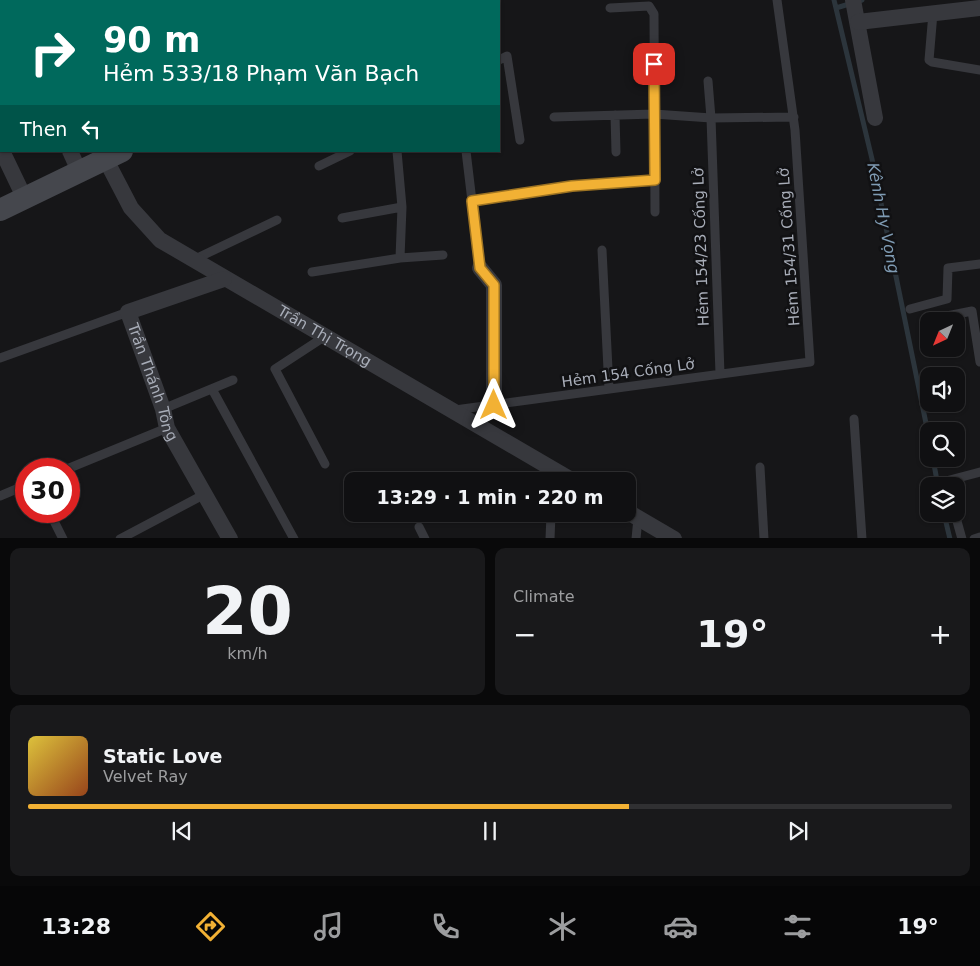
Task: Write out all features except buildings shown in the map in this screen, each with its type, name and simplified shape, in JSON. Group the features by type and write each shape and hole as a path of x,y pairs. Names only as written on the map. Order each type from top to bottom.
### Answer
{"street":[{"path":"875,118 855,10 933,13 980,8"},
{"path":"2,152 25,199"},
{"path":"0,210 25,199 75,161 114,155"},
{"name":"Trần Thị Trọng","path":"114,155 131,208 160,240 450,411 547,472"},
{"path":"480,268 494,285 494,405"},
{"name":"Trần Thánh Tông","path":"224,279 128,312 163,410 167,428 230,538"},
{"path":"636,517 674,538"}],"lane":[{"name":"Hẻm 154/31 Cống Lở","path":"777,0 794,117 810,362"},
{"path":"610,8 627,3 648,6 654,14 655,212"},
{"path":"933,13 929,60 980,70"},
{"path":"500,60 507,56 520,140"},
{"name":"Hẻm 154/23 Cống Lở","path":"708,81 720,374"},
{"path":"554,117 654,114 711,118 794,117"},
{"path":"615,115 616,152"},
{"path":"319,166 348,152"},
{"path":"397,152 402,207 400,258"},
{"path":"466,152 480,268"},
{"path":"472,201 572,186 655,180"},
{"path":"342,218 402,207"},
{"path":"193,260 277,220"},
{"path":"602,250 609,389"},
{"path":"312,272 400,258 443,255"},
{"path":"910,309 948,299 948,268 980,264"},
{"path":"965,312 972,311 980,362"},
{"path":"0,358 128,312"},
{"path":"324,337 275,369 324,464"},
{"name":"Hẻm 154 Cống Lở","path":"450,411 810,362"},
{"path":"163,410 232,380"},
{"path":"212,389 294,538"},
{"path":"854,419 862,538"},
{"path":"80,464 167,428"},
{"path":"760,467 764,538"},
{"path":"961,477 980,472"},
{"path":"0,496 15,490"},
{"path":"120,538 204,494"},
{"path":"550,538 551,522"},
{"path":"634,522 636,538"},
{"path":"957,522 962,538"},
{"path":"55,523 63,538"},
{"path":"419,527 425,538"},
{"path":"974,538 980,537"}],"waterway":[{"name":"Kênh Hy Vọng","path":"834,0 872,159 926,422"},
{"path":"836,8 862,0"},
{"name":"Kênh Hy Vọng","path":"934,467 936,477"},
{"name":"Kênh Hy Vọng","path":"946,522 950,538"}],"route":[{"path":"494,405 494,285 480,268 472,201 572,186 655,180 654,64"}]}
